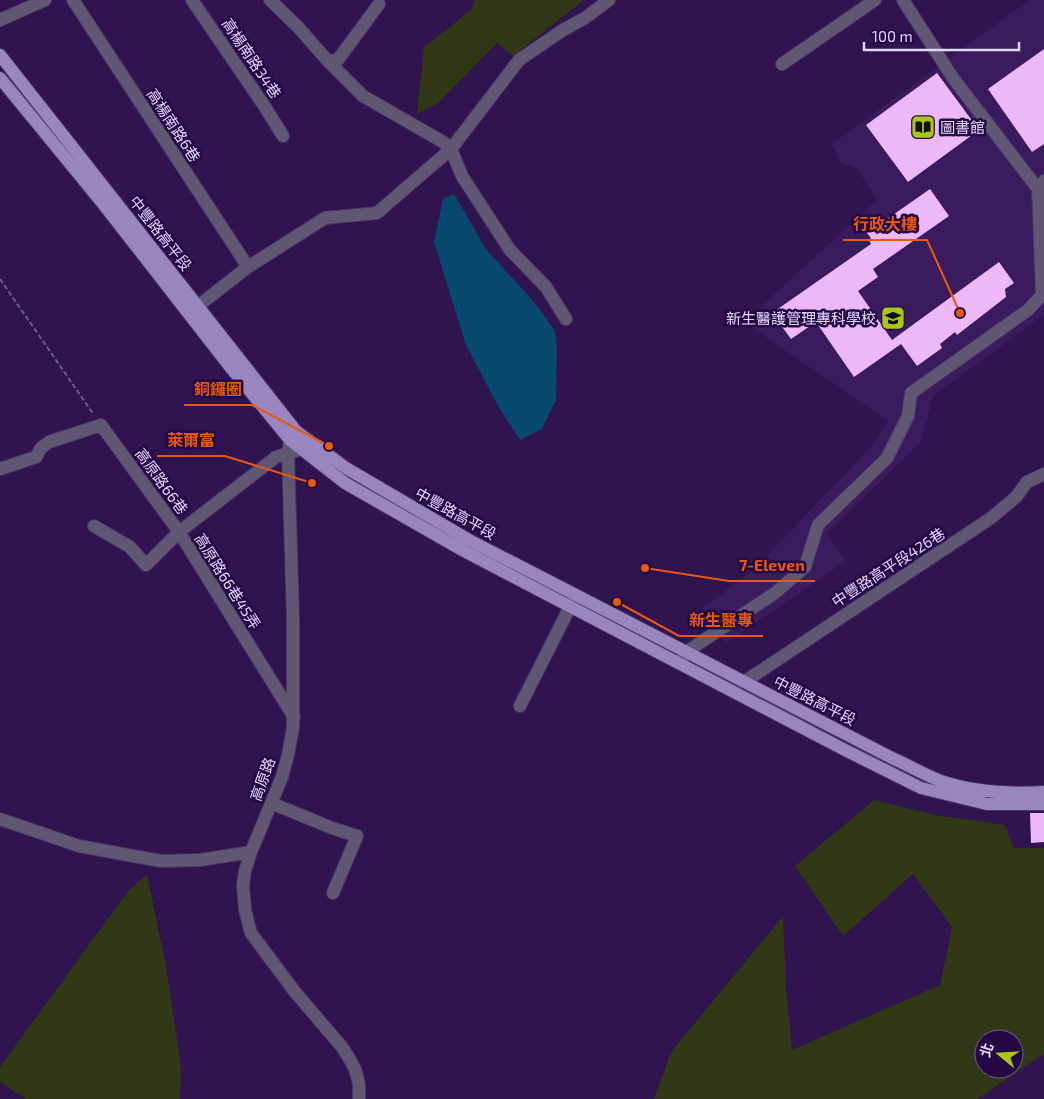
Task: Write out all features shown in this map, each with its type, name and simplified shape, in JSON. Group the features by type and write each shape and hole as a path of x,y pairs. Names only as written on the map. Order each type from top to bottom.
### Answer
{"main road":[{"name":"中豐路高平段","path":"0,55 194,311 231,368 293,435 303,449 345,483 464,551 686,652 892,758 942,781 968,788 999,792 1044,792"},
{"name":"中豐路高平段","path":"0,78 194,311"},
{"name":"中豐路高平段","path":"293,435 380,489 680,664 921,788 987,804 1044,804"},
{"path":"825,739 832,727"}],"street":[{"path":"0,20 45,0"},
{"name":"高楊南路6巷","path":"73,0 248,267"},
{"name":"高楊南路34巷","path":"192,0 266,107 283,136"},
{"path":"270,0 363,96 451,149 462,176 510,250 546,287 566,319"},
{"path":"194,311 248,267 325,218 377,213 451,149 520,60 563,30 585,18 609,0"},
{"path":"782,64 874,0"},
{"path":"680,664 686,652 775,594 804,567 818,525 887,458 908,416 911,393 1028,310 1042,295 1041,185 953,78 903,0"},
{"path":"328,60 337,61 377,1"},
{"path":"0,469 36,457 40,448 49,442 100,425"},
{"name":"高原路66巷","path":"100,425 179,532 276,457 303,449"},
{"name":"高原路","path":"293,435 288,453 293,618 294,717 292,741 282,777 245,871 243,885 245,910 252,933 295,992 342,1047 349,1058 355,1069 359,1084 359,1099"},
{"name":"中豐路高平段426巷","path":"744,682 992,518 1016,497 1027,482 1044,474"},
{"name":"高原路66巷45弄","path":"94,526 130,547 146,565 179,532 294,717"},
{"path":"520,706 573,601"},
{"path":"271,803 332,828 358,836 334,893"},
{"path":"0,819 78,846 161,861 200,860 251,852"}],"path":[{"path":"0,278 100,425"}],"shaded area":[{"name":"新生醫護管理專科學校","path":"1029,0 1044,0 1044,315 934,395 920,443 827,533 846,561 726,643 701,609 754,569 869,449 888,421 744,322 877,200 857,169 840,163 832,144"}],"green space":[{"path":"475,0 584,0 513,56 497,43 438,103 417,114 424,47 471,10"},
{"path":"874,800 935,815 1005,825 1014,848 1044,848 1044,1054 1024,1067 1024,1029 974,1029 974,1079 1007,1079 977,1099 654,1099 671,1052 783,916 786,987 792,1050 940,985 952,927 913,874 843,936 795,866"},
{"path":"147,874 166,966 181,1067 180,1099 26,1099 0,1082 0,1067 128,891"}],"water":[{"path":"454,194 486,249 535,303 555,331 557,348 556,400 542,429 520,440 498,406 466,345 434,242 443,199"}],"building":[{"path":"1044,49 1044,144 1032,152 988,89"},
{"name":"圖書館","path":"937,73 979,130 908,182 866,125"},
{"path":"930,189 949,216 873,269 878,277 858,291 892,340 999,262 1014,283 1005,289 1006,297 957,335 955,332 940,344 942,348 917,366 901,344 854,377 816,322 791,339 772,313 871,244 869,240 871,238 867,233"},
{"path":"1030,813 1044,813 1044,842 1031,843"}],"place":[{"name":"圖書館","path":"923,127"},
{"name":"行政大樓","path":"960,313"},
{"name":"新生醫護管理專科學校","path":"893,318"},
{"name":"銅鑼圈","path":"329,446"},
{"name":"萊爾富","path":"312,483"},
{"name":"7-Eleven","path":"645,568"},
{"name":"新生醫專","path":"617,602"}]}
